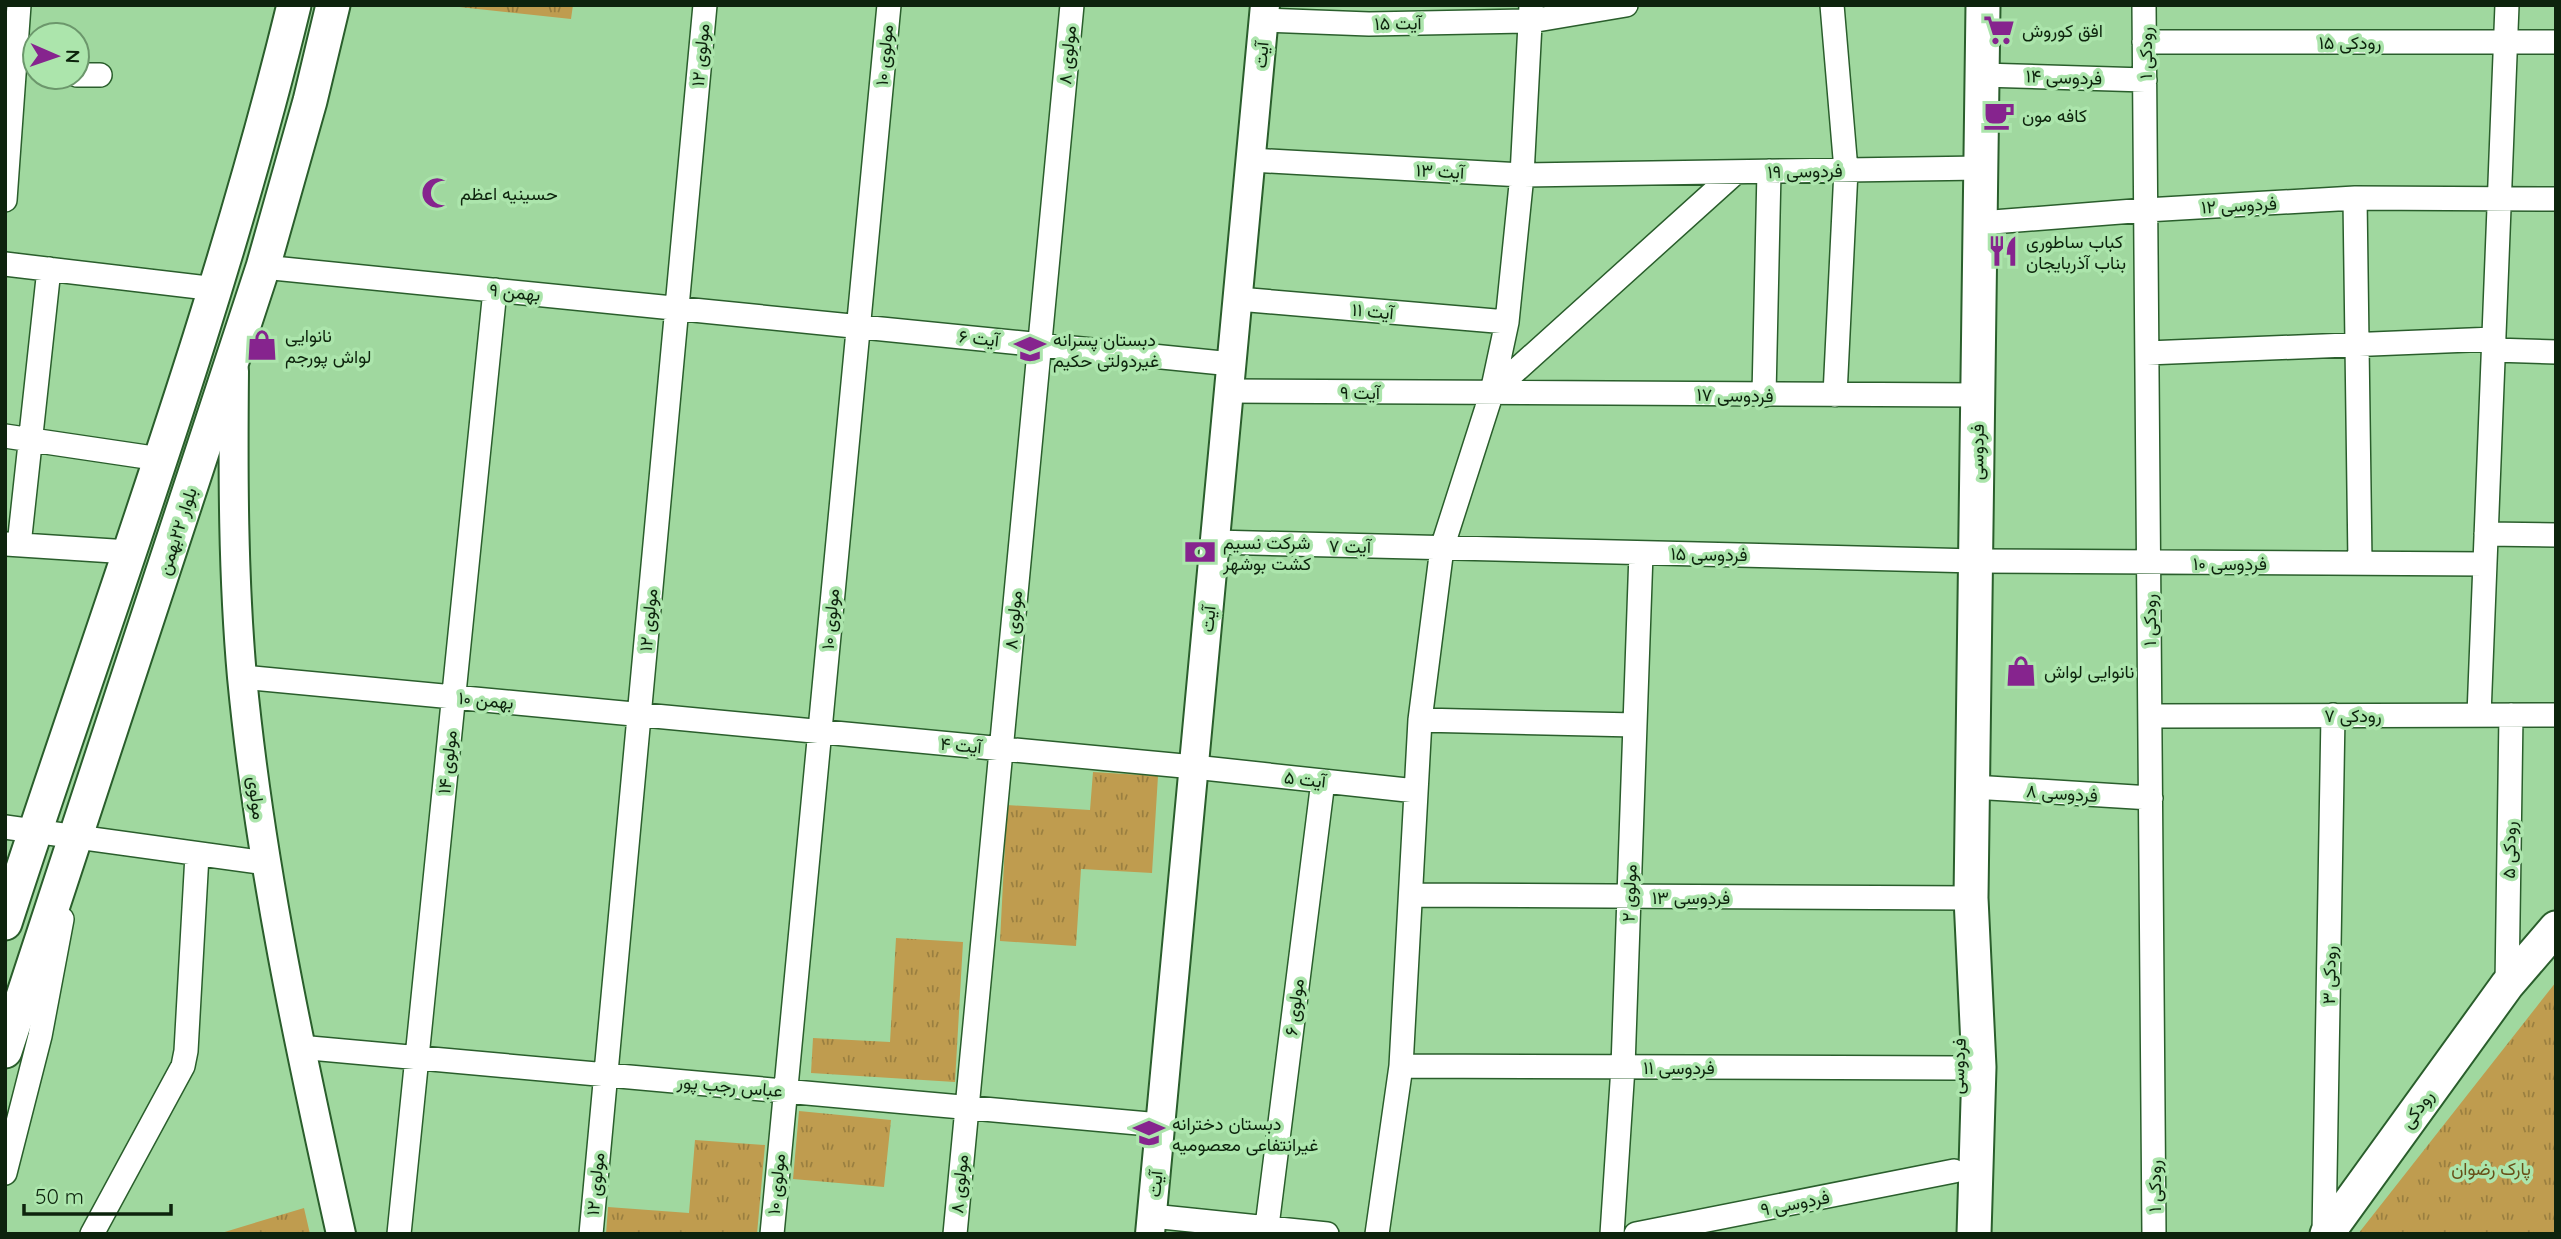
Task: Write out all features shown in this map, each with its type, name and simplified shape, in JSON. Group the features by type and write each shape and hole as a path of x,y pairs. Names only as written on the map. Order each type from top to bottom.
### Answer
{"main road":[{"path":"5,922 20,829 129,552 160,459 216,289 278,72 294,5"},
{"name":"بلوار ۲۲بهمن","path":"5,1051 263,267 333,5"},
{"name":"فردوسی","path":"1952,1234 1958,1068 1971,898 1983,5"},
{"path":"278,72 316,74"},
{"name":"فردوسی","path":"1971,898 1979,1067 1974,1234"},
{"name":"رودکی","path":"2507,985 2556,900"},
{"name":"رودکی","path":"2326,1234 2507,985 2556,928"}],"street":[{"path":"19,5 21,28"},
{"name":"مولوی ۱۲","path":"590,1234 705,5"},
{"name":"مولوی ۱۰","path":"772,1234 889,5"},
{"name":"مولوی ۸","path":"955,1234 1072,5"},
{"name":"آیت ۱۵","path":"1265,13 1531,13 1626,5"},
{"path":"1832,5 1846,170 1835,395"},
{"name":"رودکی ۱","path":"2144,5 2154,1234"},
{"path":"2479,715 2507,5"},
{"name":"آیت","path":"1151,1225 1265,13"},
{"path":"1377,1234 1401,1066 1419,720 1442,548 1492,392 1507,322 1522,175 1531,13"},
{"name":"رودکی ۱۵","path":"2144,42 2556,42"},
{"path":"91,75 100,75"},
{"name":"فردوسی ۱۴","path":"1982,75 2145,79"},
{"path":"5,200 22,91"},
{"name":"آیت ۱۳","path":"1251,160 1522,175 1629,174"},
{"name":"فردوسی ۱۹","path":"1629,174 1981,168"},
{"path":"1764,396 1769,171"},
{"path":"1492,392 1736,172"},
{"path":"2355,198 2360,564"},
{"name":"فردوسی ۱۲","path":"1980,223 2355,198 2556,199"},
{"path":"5,264 216,289"},
{"name":"بهمن ۹","path":"263,267 767,317"},
{"path":"49,269 30,440 12,545 129,552"},
{"name":"مولوی ۱۴","path":"399,1234 495,290"},
{"name":"آیت ۱۱","path":"1238,299 1507,322"},
{"name":"آیت ۶","path":"767,317 1232,364"},
{"path":"2147,353 2357,345 2494,345 2556,352"},
{"name":"مولوی","path":"234,355 233,503 242,677 266,863 299,1047 341,1234"},
{"name":"آیت ۹","path":"1229,391 1492,392"},
{"name":"فردوسی ۱۷","path":"1492,392 1764,396 1978,395"},
{"path":"5,436 160,459"},
{"path":"2486,534 2556,535"},
{"name":"آیت ۷","path":"1215,542 1442,548"},
{"name":"فردوسی ۱۵","path":"1442,548 1976,561"},
{"name":"مولوی ۲","path":"1612,1234 1623,1067 1641,553"},
{"name":"فردوسی ۱۰","path":"1976,561 2485,564"},
{"name":"بهمن ۱۰","path":"242,677 729,723"},
{"name":"رودکی ۳","path":"2326,1234 2333,715"},
{"name":"رودکی ۵","path":"2507,985 2511,715"},
{"name":"رودکی ۷","path":"2150,716 2556,715"},
{"path":"1419,720 1635,725"},
{"name":"آیت ۴","path":"729,723 1194,767"},
{"name":"آیت ۵","path":"1194,767 1416,791"},
{"name":"مولوی ۶","path":"1266,1231 1323,781"},
{"name":"فردوسی ۸","path":"1973,787 2151,798"},
{"path":"20,829 266,863"},
{"path":"5,1173 40,1036 77,836"},
{"path":"92,1234 184,1066 197,855"},
{"name":"فردوسی ۱۳","path":"1411,895 1971,898"},
{"name":"عباس رجب پور","path":"299,1047 1160,1125"},
{"name":"فردوسی ۱۱","path":"1401,1066 1958,1068"},
{"name":"فردوسی ۹","path":"1636,1234 1954,1171"},
{"path":"1151,1225 1327,1234"}],"green space":[{"path":"441,5 573,5 571,19"},
{"path":"1093,772 1158,776 1152,873 1081,869 1076,946 1000,941 1007,805 1090,810"},
{"path":"896,938 963,942 955,1082 811,1073 813,1038 890,1042"},
{"name":"پارک رضوان","path":"2556,982 2556,1234 2358,1234"},
{"path":"799,1111 891,1120 884,1187 793,1179"},
{"path":"695,1140 765,1145 757,1234 606,1234 608,1207 689,1213"},
{"path":"304,1208 310,1234 218,1234"}],"place":[{"name":"افق کوروش","path":"1999,30"},
{"name":"کافه مون","path":"1999,115"},
{"name":"حسینیه اعظم","path":"437,193"},
{"name":"کباب ساطوری بناب آذربایجان","path":"2003,251"},
{"name":"نانوایی لواش پورجم","path":"262,345"},
{"name":"دبستان پسرانه غیردولتی حکیم","path":"1030,349"},
{"name":"شرکت نسیم کشت بوشهر","path":"1200,552"},
{"name":"نانوایی لواش","path":"2021,671"},
{"name":"دبستان دخترانه غیرانتفاعی معصومیه","path":"1149,1133"}]}
